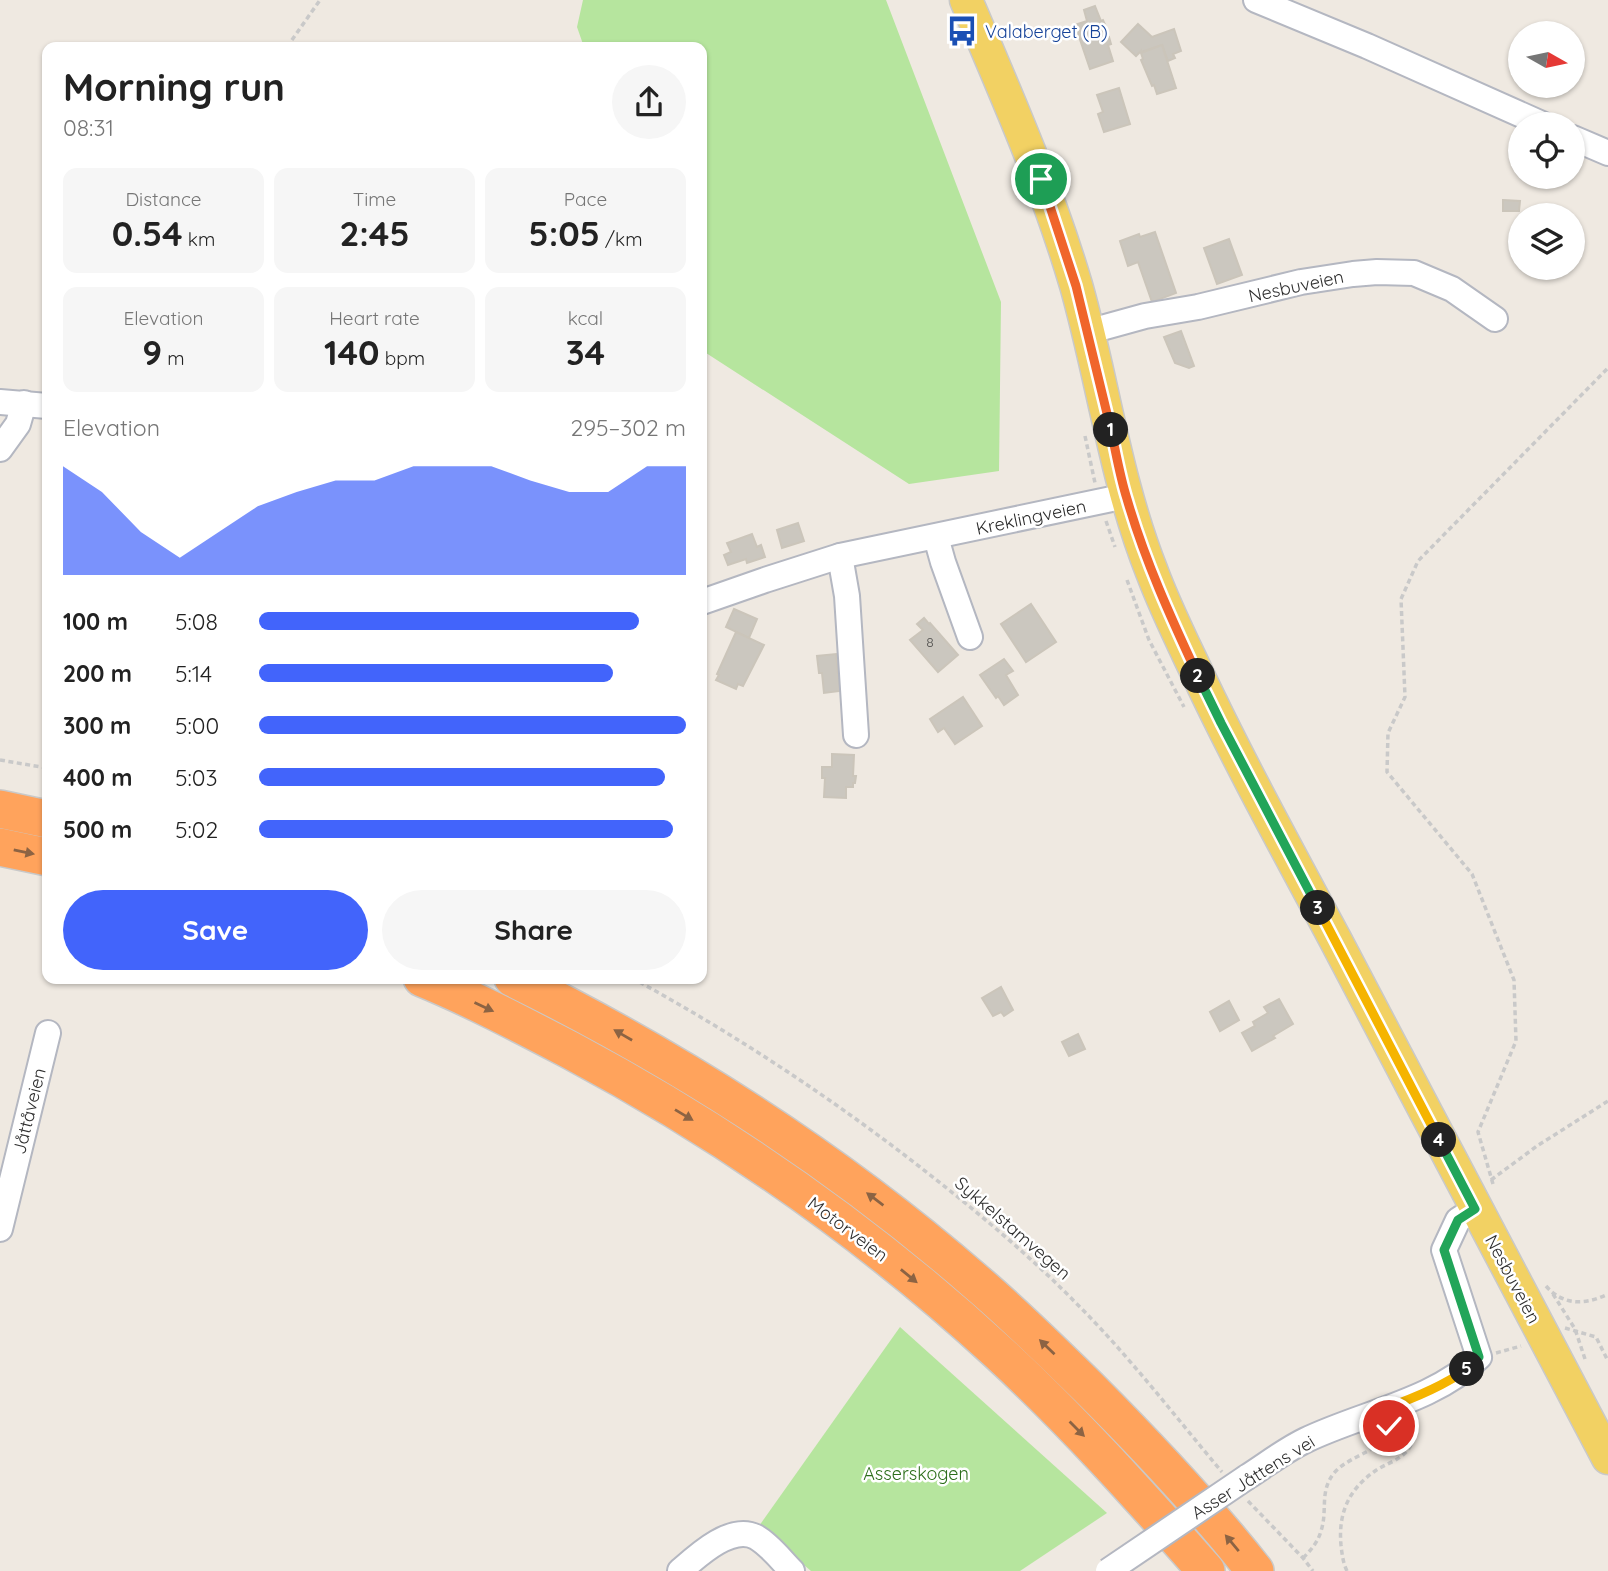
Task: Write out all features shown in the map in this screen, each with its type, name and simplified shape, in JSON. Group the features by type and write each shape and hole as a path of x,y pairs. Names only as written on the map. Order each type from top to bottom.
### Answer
{"highway":[{"path":"0,809 42,818"},
{"path":"0,847 42,856"},
{"name":"Motorveien","path":"435,984 541,1035 653,1097 761,1165 859,1236 953,1312 1042,1395 1108,1461 1206,1571"},
{"path":"525,984 614,1030 724,1095 839,1173 929,1242 1024,1325 1116,1416 1163,1464 1255,1571"}],"main road":[{"name":"Nesbuveien","path":"966,0 1041,179 1076,286 1126,496 1172,620 1221,723 1485,1200 1608,1458"}],"street":[{"path":"1256,0 1515,112"},
{"path":"1585,143 1608,153"},
{"name":"Nesbuveien","path":"1087,332 1145,316 1198,307 1301,282 1377,272 1414,273 1452,289 1495,319"},
{"path":"0,449 18,424 24,404"},
{"name":"Kreklingveien","path":"707,600 841,556 1126,496"},
{"path":"936,537 970,637"},
{"path":"841,556 847,596 856,735"},
{"name":"Jåttåveien","path":"0,1229 48,1033"},
{"name":"Asser Jåttens vei","path":"1108,1571 1241,1486 1304,1441 1394,1405 1466,1370 1479,1357 1444,1250 1458,1220 1485,1200"},
{"path":"680,1571 719,1541 738,1534 756,1538 792,1571"}],"path":[{"path":"291,42 320,0"},
{"path":"1485,1200 1491,1180 1478,1132 1517,1041 1514,980 1472,874 1387,772 1388,733 1405,697 1401,599 1418,561 1608,368"},
{"path":"0,760 42,767"},
{"name":"Sykkelstamvegen","path":"642,984 826,1097 890,1144 1032,1260 1104,1331 1313,1571"},
{"path":"1491,1180 1537,1146 1608,1101"},
{"path":"1544,1283 1575,1329"},
{"path":"1552,1294 1565,1301 1583,1303 1608,1294"},
{"path":"1562,1327 1596,1337 1608,1361"},
{"path":"1303,1558 1321,1531 1326,1489 1334,1473 1386,1438 1394,1405"},
{"path":"1347,1571 1343,1564 1339,1529 1347,1501 1357,1486 1376,1470 1408,1450 1414,1434 1413,1423 1394,1405"}],"green space":[{"path":"583,0 886,0 1001,302 999,471 909,484 707,354 707,42 582,42 577,27"},
{"name":"Asserskogen","path":"900,1327 1107,1513 1020,1571 811,1571 759,1526"}],"building":[{"path":"1095,6 1106,27 1103,28 1106,38 1109,37 1111,44 1108,45 1113,61 1090,69 1075,25 1087,21 1084,10"},
{"path":"1138,24 1152,37 1174,29 1181,51 1173,54 1175,58 1168,61 1162,45 1141,51 1136,56 1121,42"},
{"path":"1162,45 1176,88 1157,94 1141,60 1141,53"},
{"path":"1119,88 1130,124 1104,132 1098,114 1103,112 1097,95"},
{"path":"1503,200 1520,201 1508,203 1508,211 1503,211"},
{"path":"1155,232 1176,293 1152,302 1138,262 1128,266 1120,241"},
{"path":"1229,239 1242,275 1217,284 1204,248"},
{"path":"1181,331 1194,366 1189,368 1175,363 1164,337"},
{"path":"798,523 804,541 782,548 777,530"},
{"path":"752,534 757,547 761,545 765,557 728,565 724,555 731,552 727,543"},
{"path":"1031,604 1056,642 1026,662 1001,624"},
{"path":"734,609 757,619 749,638 726,627"},
{"path":"924,618 958,655 938,672 910,640 923,630 917,624"},
{"path":"736,632 764,645 743,686 738,684 736,689 716,680"},
{"path":"836,654 840,691 824,693 817,656"},
{"path":"1004,659 1013,671 1006,675 1018,695 1004,705 980,675"},
{"path":"963,697 982,726 955,744 944,728 938,732 930,719"},
{"path":"832,754 854,755 855,783 853,787 846,787 846,798 824,797 825,778 822,778 822,767 832,767"},
{"path":"1001,987 1013,1010 1004,1016 1001,1012 993,1016 982,998"},
{"path":"1279,999 1293,1024 1252,1051 1242,1033 1255,1026 1253,1022 1268,1013 1264,1007"},
{"path":"1229,1001 1239,1020 1220,1031 1210,1012"},
{"path":"1078,1034 1085,1049 1069,1056 1062,1042"}],"place":[{"name":"Valaberget (B)","path":"962,31"}],"route":[{"path":"1041,179 1076,286 1126,496 1172,620 1221,723 1475,1209 1458,1220 1444,1250 1479,1357 1466,1370 1444,1383 1383,1409 1389,1426"}]}
